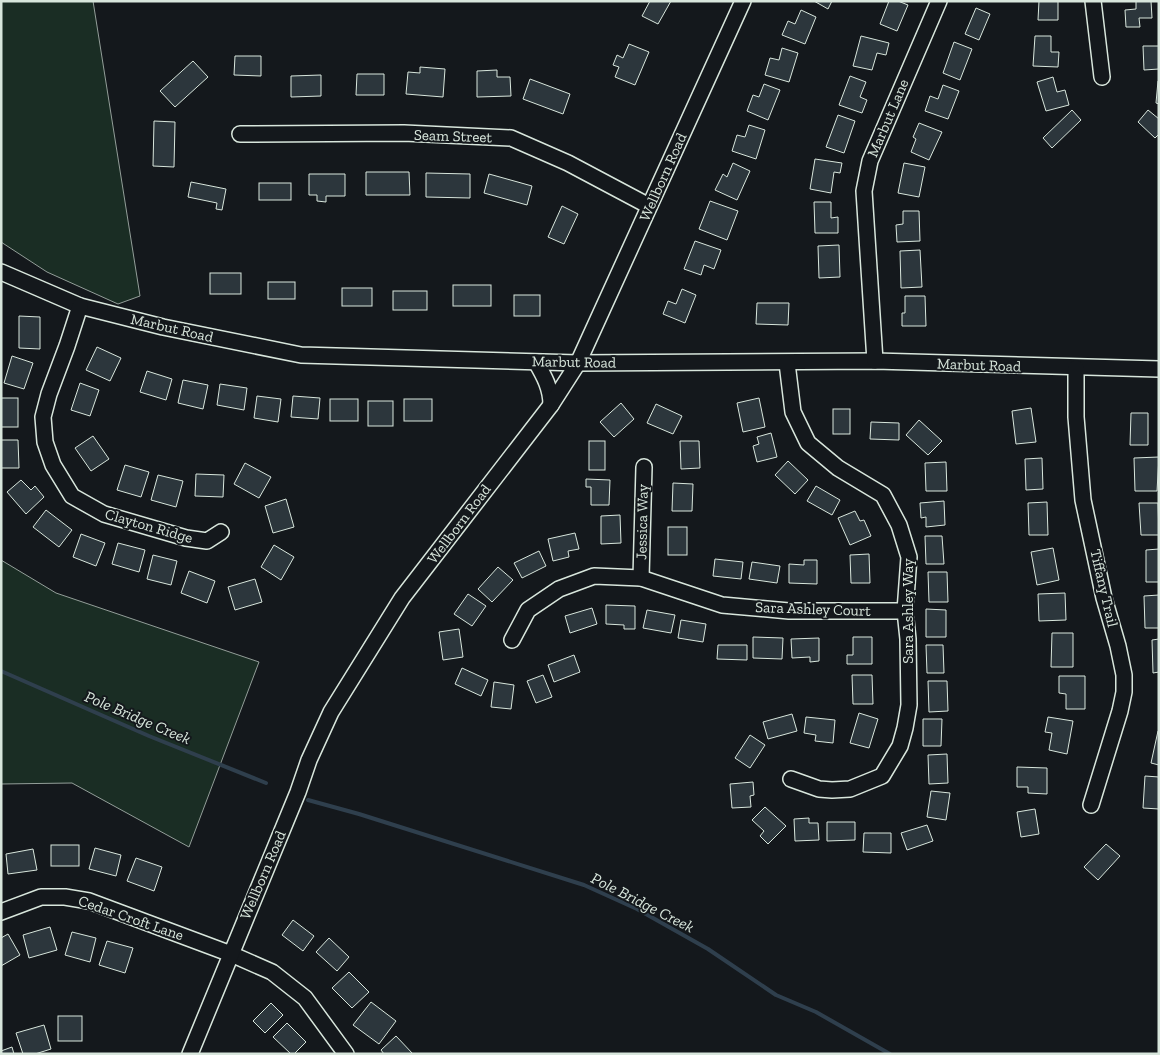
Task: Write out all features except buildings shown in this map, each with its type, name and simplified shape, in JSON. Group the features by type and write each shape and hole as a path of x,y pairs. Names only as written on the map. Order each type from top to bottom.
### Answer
{"street":[{"name":"Wellborn Road","path":"190,1054 298,792 309,760 331,712 402,598 551,405 578,363 743,1"},
{"name":"Marbut Lane","path":"875,361 864,191 870,161 939,1"},
{"path":"1094,1 1102,76"},
{"name":"Seam Street","path":"240,134 404,134 512,138 568,163 649,206"},
{"name":"Marbut Road","path":"1,272 80,306 163,327 301,355 578,363 875,361 1159,369"},
{"name":"Clayton Ridge","path":"80,306 42,417 44,442 53,465 72,496 104,514 186,538 207,541 221,532"},
{"path":"536,362 548,383 551,393 551,405"},
{"name":"Sara Ashley Way","path":"787,363 793,412 808,443 838,468 882,495 899,525 909,558 905,611 908,639 908,705 900,746 882,776 850,789 819,789 791,779"},
{"name":"Tiffany Trail","path":"1076,368 1076,417 1083,500 1104,598 1124,675 1124,692 1120,710 1091,804"},
{"name":"Jessica Way","path":"641,578 644,467"},
{"name":"Sara Ashley Court","path":"512,640 528,610 559,589 594,576 641,578 722,605 789,611 905,611"},
{"name":"Cedar Croft Lane","path":"1,912 41,897 65,897 89,901 230,954 272,972 305,998 346,1054"}],"green space":[{"path":"1,1 93,1 140,296 118,304 47,272 1,242"},
{"path":"1,560 56,593 259,662 189,847 72,783 1,784"}],"waterway":[{"name":"Pole Bridge Creek","path":"1,671 149,736 266,783"},
{"name":"Pole Bridge Creek","path":"308,800 359,814 584,885 637,909 708,949 776,995 816,1012 890,1054"}]}
